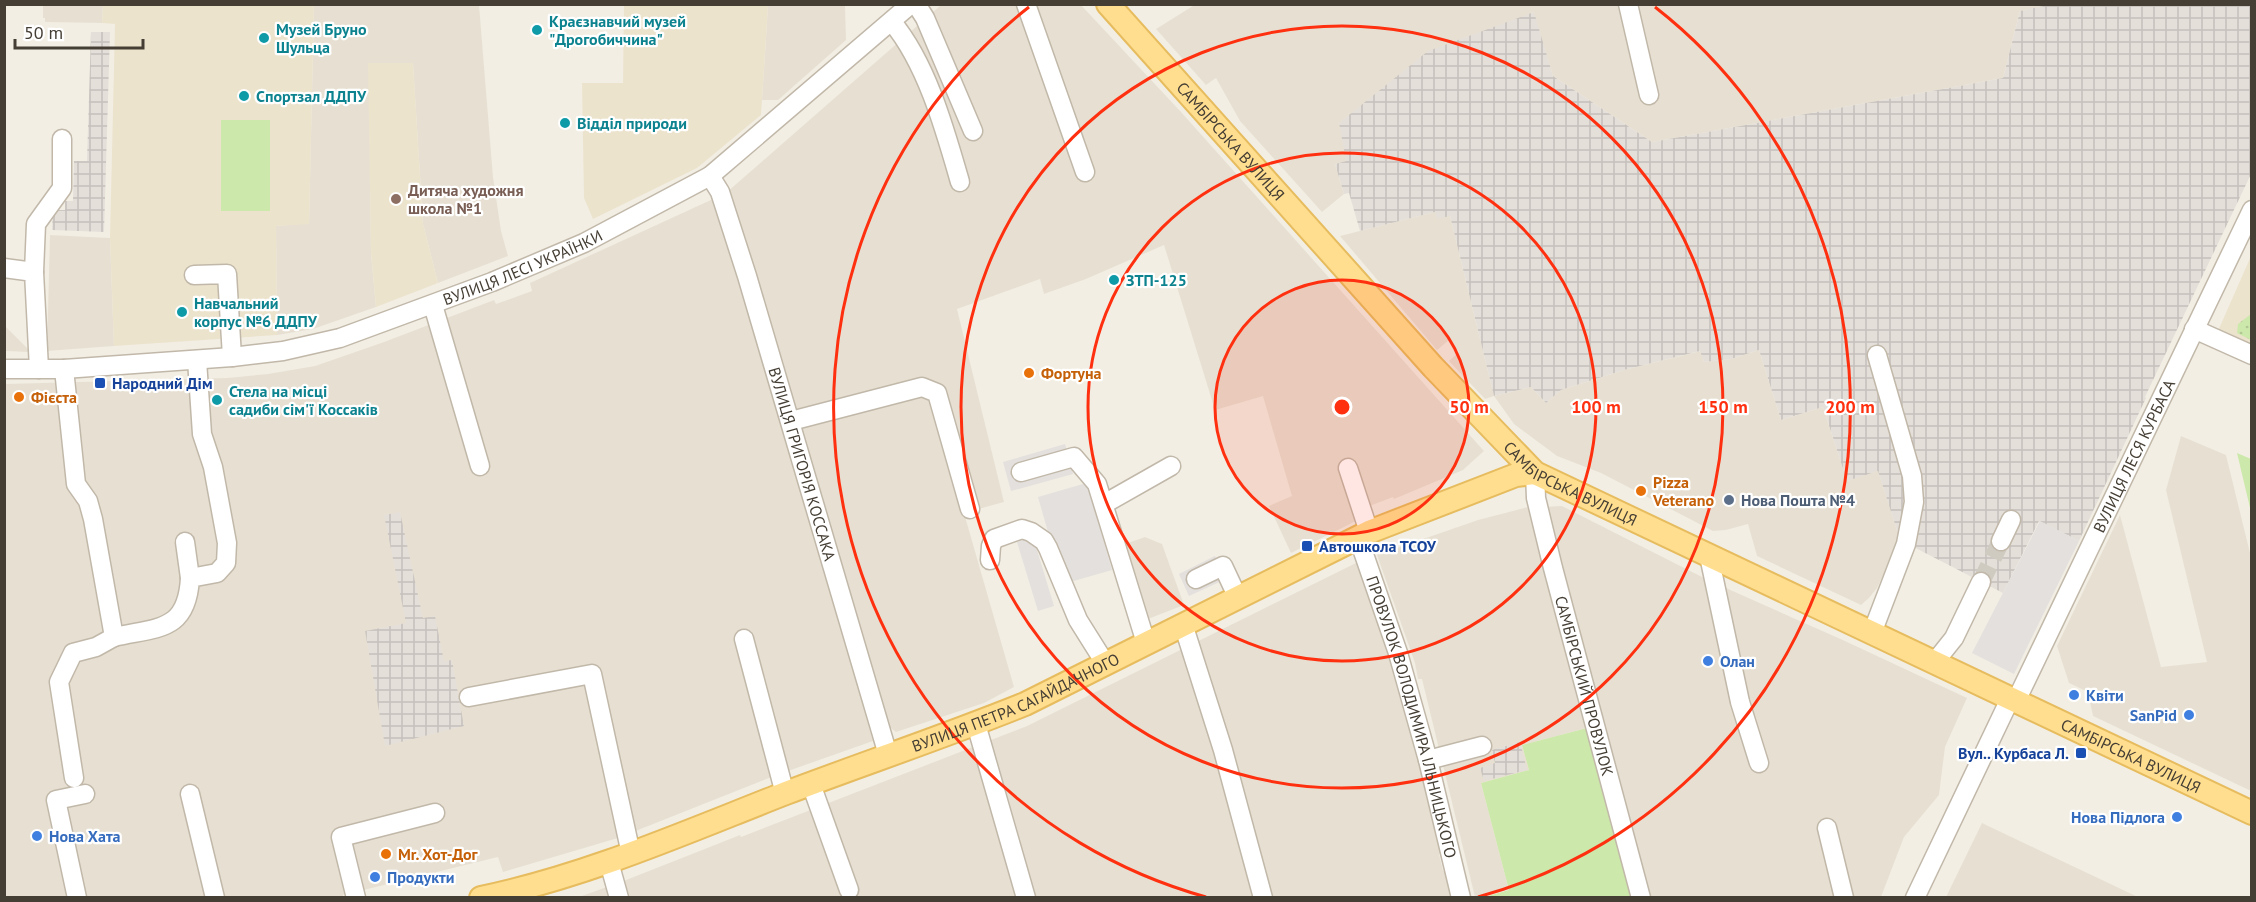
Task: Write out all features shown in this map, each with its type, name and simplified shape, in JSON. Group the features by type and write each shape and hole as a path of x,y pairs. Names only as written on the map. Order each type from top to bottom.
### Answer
{"main road":[{"name":"САМБІРСЬКА ВУЛИЦЯ","path":"1108,4 1433,367 1535,473 2252,813"},
{"name":"ВУЛИЦЯ ПЕТРА САГАЙДАЧНОГО","path":"481,897 573,874 609,862 784,794 976,724 1024,704 1364,534 1516,475 1535,473"}],"street":[{"name":"ВУЛИЦЯ ЛЕСІ УКРАЇНКИ","path":"4,369 64,369 197,360 315,345 433,305 519,271 584,243 710,176 911,4"},
{"path":"916,4 925,18 973,131"},
{"path":"1026,4 1085,172"},
{"path":"1628,4 1649,94"},
{"path":"892,22 904,37 939,111 960,182"},
{"path":"39,369 34,272 36,224 62,188 62,139"},
{"name":"ВУЛИЦЯ ГРИГОРІЯ КОССАКА","path":"710,176 720,192 742,259 888,755"},
{"name":"ВУЛИЦЯ ЛЕСЯ КУРБАСА","path":"2013,700 2252,210"},
{"path":"4,268 34,272"},
{"path":"194,274 227,274 232,357"},
{"path":"433,305 480,466"},
{"path":"2194,329 2252,355"},
{"path":"1872,633 1906,544 1914,502 1912,476 1877,355"},
{"path":"190,578 217,573 226,563 227,543 213,467 202,434 197,360"},
{"path":"64,369 76,484 88,501 93,519 114,637"},
{"path":"791,422 922,387 937,393 970,509"},
{"path":"1021,472 1074,457 1097,484 1146,643"},
{"path":"1104,504 1172,466"},
{"name":"ПРОВУЛОК ВОЛОДИМИРА ІЛЬНИЦЬКОГО","path":"1348,468 1364,534 1428,760 1461,897"},
{"name":"САМБІРСЬКИЙ ПРОВУЛОК","path":"1535,473 1536,498 1550,556 1641,897"},
{"path":"2001,541 2011,520"},
{"path":"990,560 994,539 1022,530 1038,536 1048,548 1078,620 1105,663"},
{"path":"74,777 59,682 73,653 96,647 114,637 171,624 181,614 189,599 190,578 185,542"},
{"path":"1709,555 1740,702 1759,763"},
{"path":"1196,579 1223,566 1238,598"},
{"path":"1934,663 1954,638 1981,582"},
{"path":"1184,624 1223,750 1263,897"},
{"path":"744,639 784,794"},
{"path":"468,697 592,675 631,854"},
{"path":"1916,897 2013,700"},
{"path":"976,724 1026,897"},
{"path":"1428,760 1482,746"},
{"path":"811,784 849,890"},
{"path":"77,897 56,800 85,794"},
{"path":"190,794 214,897"},
{"path":"356,897 341,837 435,813"},
{"path":"1827,828 1844,897"},
{"path":"609,862 619,897"}],"shaded area":[{"path":"1196,4 2053,5 2020,11 2003,78 1652,142 1553,76 1533,12 1346,161 1335,164 1344,194 1322,212 1240,121 1216,78 1206,85 1156,29"},
{"path":"2053,4 2251,5 2251,174 2079,541 2039,521 2003,593 1900,540 1878,471 1847,481 1823,407 1781,420 1759,350 1731,359 1704,362 1700,351 1624,370 1561,390 1546,403 1531,387 1494,396 1450,216 1437,219 1435,212 1360,231 1349,193 1344,194 1335,164 1346,161 1339,123 1428,51 1534,12 1553,76 1652,142 2003,78 2020,11"},
{"path":"43,5 103,5 102,23 45,22"},
{"path":"103,5 314,5 309,224 276,226 277,335 114,346 110,238 115,24 102,23"},
{"path":"314,5 479,5 493,177 501,231 508,256 438,283 423,224 413,64 369,63 371,253 376,307 313,329 277,335 276,226 309,223"},
{"path":"624,5 768,5 761,115 697,168 593,219 584,198 582,83 623,83"},
{"path":"768,5 845,5 846,40 778,100 762,100"},
{"path":"941,5 1081,5 1181,112 1484,451 1463,470 1394,499 1393,497 1359,510 1362,518 1291,553 1269,506 1292,496 1263,396 1215,410 1164,245 1086,279 1044,294 1040,279 957,309 1004,502 964,513 1014,687 984,703 896,732 887,725 727,192"},
{"path":"91,32 110,32 104,232 52,230 53,210 65,210 65,201 73,201 74,161 87,161"},
{"name":"Дитяча художня школа №1","path":"368,63 413,63 423,224 438,283 376,307 371,253"},
{"path":"713,199 734,258 873,741 774,776 618,838 503,872 498,857 343,895 343,897 5,898 5,384 227,378 315,366 494,300 496,304 532,291 530,283"},
{"path":"1435,212 1450,216 1494,396 1485,399 1449,361 1459,352 1449,340 1437,350 1340,236"},
{"path":"50,235 110,238 114,346 47,351"},
{"path":"2251,256 2251,346 2218,331"},
{"path":"4,325 29,350 29,352 5,351"},
{"path":"1759,350 1781,420 1823,407 1847,481 1878,470 1900,540 1877,588 1861,605 1757,556 1748,524 1713,531 1601,473 1557,456 1514,424 1494,396 1531,387 1546,403 1561,390 1624,370 1701,351 1704,362 1731,359"},
{"path":"2181,436 2226,455 2251,557 2251,791 2093,716 2088,692 2069,683 2057,646 2120,515 2161,667 2207,662 2166,490"},
{"path":"1065,444 1073,474 1011,491 1003,462"},
{"path":"1083,484 1088,487 1112,570 1063,584 1038,497"},
{"path":"1532,506 1591,727 1522,745 1529,770 1481,783 1509,890 1475,897 1422,679 1418,679 1415,663 1377,555 1478,520"},
{"path":"1562,506 1708,580 1967,698 1945,747 1939,795 1904,837 1881,897 1646,897 1543,507"},
{"path":"400,512 423,618 435,616 444,661 452,660 464,726 385,746 365,631 406,623 384,515"},
{"path":"2040,521 2079,541 2014,674 1972,653"},
{"path":"1033,537 1054,606 1038,611 1017,542"},
{"path":"1145,537 1162,544 1184,605 1148,619 1125,544"},
{"path":"1215,556 1226,579 1189,596 1179,574"},
{"path":"1360,561 1392,655 1442,853 1439,854 1443,871 1446,870 1453,898 576,898 740,835 741,837 1027,726"},
{"path":"1520,742 1527,770 1484,781 1480,768 1495,763 1492,750"},
{"path":"1982,823 2138,897 1946,897"}],"green space":[{"path":"221,120 270,120 270,211 221,211"},
{"path":"2251,314 2251,340 2237,333 2238,324"},
{"path":"2237,453 2251,459 2251,512"},
{"path":"1591,727 1635,897 1481,898 1509,890 1481,783 1529,770 1522,745"}],"tunnel":[{"path":"1981,582 2001,541"}],"place":[{"name":"Краєзнавчий музей \"Дрогобиччина\"","path":"537,30"},
{"name":"Музей Бруно Шульца","path":"264,38"},
{"name":"Спортзал ДДПУ","path":"244,96"},
{"name":"Відділ природи","path":"565,123"},
{"name":"Дитяча художня школа №1","path":"396,199"},
{"name":"ЗТП-125","path":"1114,280"},
{"name":"Навчальний корпус №6 ДДПУ","path":"182,312"},
{"name":"Фортуна","path":"1029,373"},
{"name":"Народний Дім","path":"100,383"},
{"name":"Фієста","path":"19,397"},
{"name":"Стела на місці садиби сім'ї Коссаків","path":"217,400"},
{"name":"Pizza Veterano","path":"1641,491"},
{"name":"Нова Пошта №4","path":"1729,500"},
{"name":"Автошкола ТСОУ","path":"1307,546"},
{"name":"Олан","path":"1708,661"},
{"name":"Квіти","path":"2074,695"},
{"name":"SanPid","path":"2189,715"},
{"name":"Вул.. Курбаса Л.","path":"2081,753"},
{"name":"Нова Підлога","path":"2177,817"},
{"name":"Нова Хата","path":"37,836"},
{"name":"Mr. Хот-Дог","path":"386,854"},
{"name":"Продукти","path":"375,877"}]}
